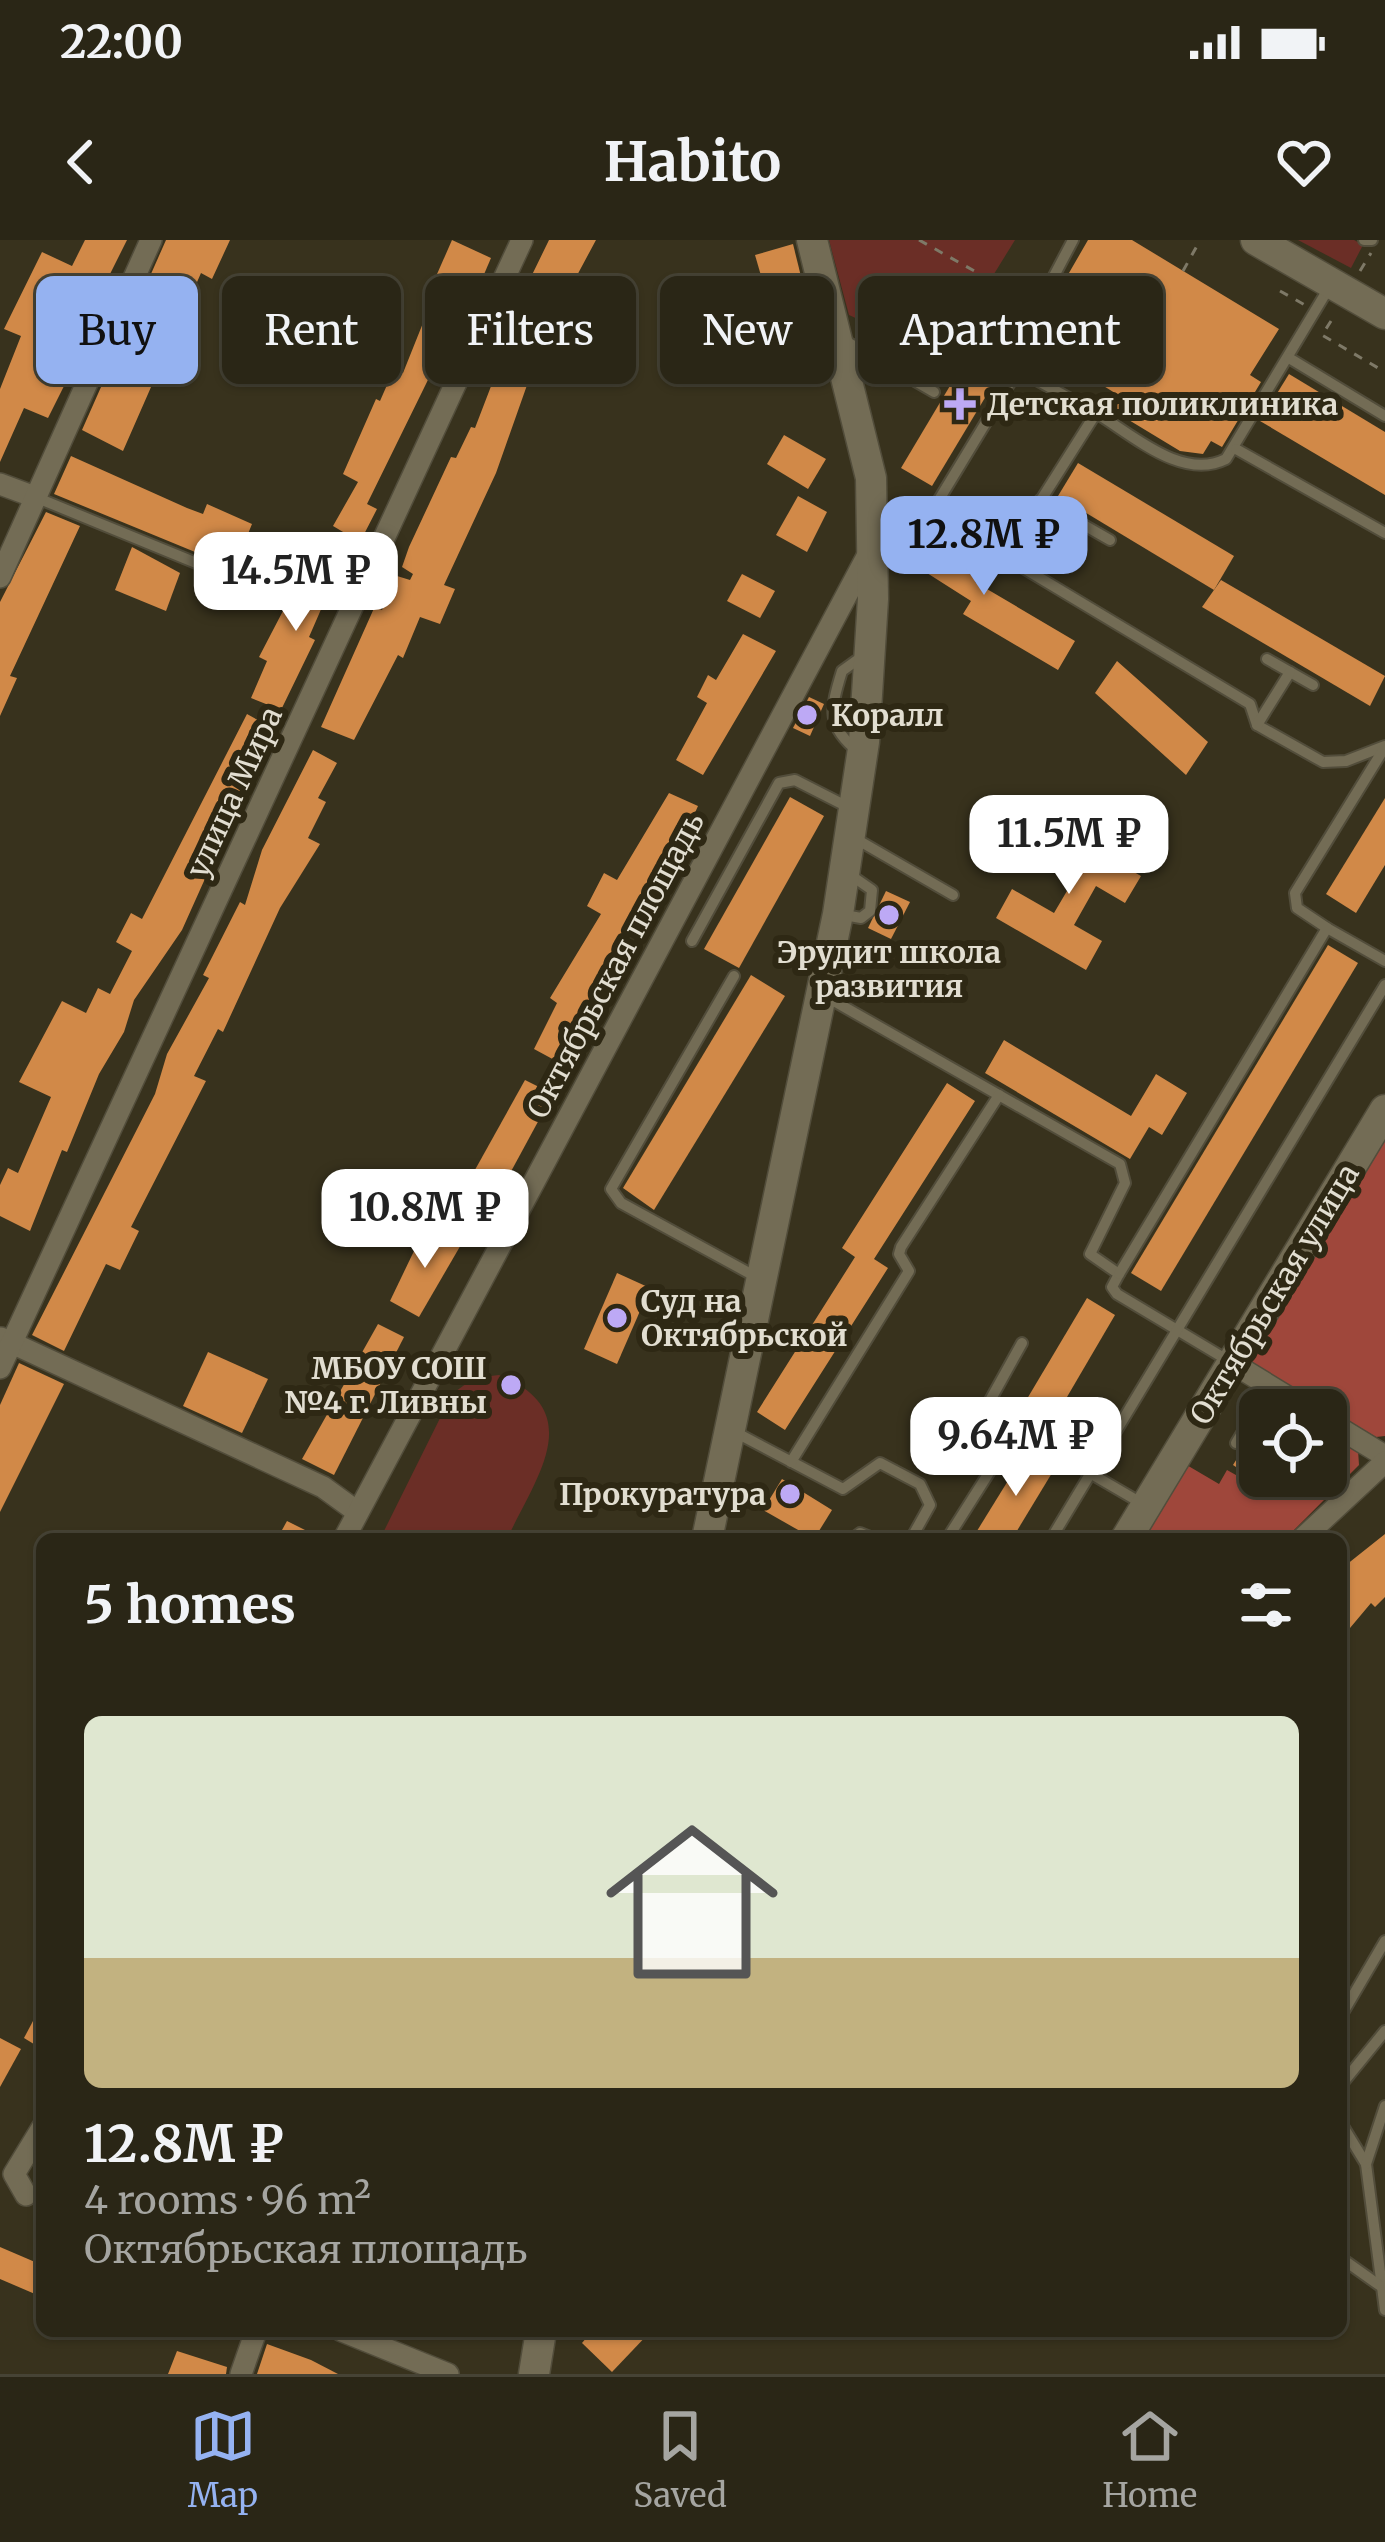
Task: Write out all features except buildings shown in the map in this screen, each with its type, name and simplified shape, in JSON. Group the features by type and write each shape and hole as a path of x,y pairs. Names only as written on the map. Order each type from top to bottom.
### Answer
{"street":[{"path":"0,577 152,240"},
{"name":"улица Мира","path":"0,1368 6,1340 522,240"},
{"path":"708,1533 847,872 862,754 870,651 871,478 812,240"},
{"path":"1256,240 1343,281 1385,314"},
{"path":"0,484 35,497"},
{"name":"Октябрьская площадь","path":"347,1533 872,547"},
{"name":"Октябрьская улица","path":"1130,1533 1385,1110"},
{"path":"6,1340 323,1486 356,1511"},
{"path":"1230,1366 1271,1389"},
{"path":"1307,1533 1385,1459 1347,1434"},
{"path":"34,2198 14,2174 36,2138"},
{"path":"0,2188 34,2198"},
{"path":"241,2374 254,2337"},
{"path":"357,2337 448,2374"}],"lane":[{"path":"1054,276 1073,240"},
{"path":"1343,281 1289,358 1236,448 1216,464 1188,464 1025,375 1011,381 937,503 946,524 1253,706 1257,725 1323,762 1346,761 1385,747"},
{"path":"839,338 934,392"},
{"path":"1289,358 1385,416"},
{"path":"1005,557 1096,413"},
{"path":"1236,448 1385,533"},
{"path":"35,497 228,576"},
{"path":"1040,500 1110,540"},
{"path":"1267,659 1313,686"},
{"path":"1257,725 1290,672"},
{"path":"1385,747 1295,893 1298,908 1385,961"},
{"path":"692,940 779,783 795,779 953,895"},
{"path":"1236,1443 1263,1394 1179,1331 1114,1292 1119,1274 1328,928"},
{"path":"734,976 611,1189 621,1203 763,1281"},
{"path":"1055,1533 1385,985"},
{"path":"822,995 1122,1168 1124,1187 1089,1250 1095,1261 1119,1274"},
{"path":"791,1462 909,1271 898,1255 901,1247 999,1095"},
{"path":"1022,1343 987,1406 1016,1430 1146,1506"},
{"path":"730,1429 844,1489 880,1463 920,1484 930,1504 914,1533"},
{"path":"951,1533 1016,1430"},
{"path":"1347,2006 1385,1941"},
{"path":"1347,2078 1385,2031"},
{"path":"1385,2106 1366,2164 1385,2310"},
{"path":"1347,2133 1366,2164"},
{"path":"1347,2262 1379,2285"}],"path":[{"path":"919,240 983,276"},
{"path":"931,247 935,240"},
{"path":"1343,281 1370,242"},
{"path":"1183,271 1198,244"},
{"path":"1331,321 1322,335 1385,372"}],"shaded area":[{"path":"829,240 1015,240 993,276 858,276 858,319 849,315"},
{"path":"1298,240 1354,240 1363,245 1351,268"},
{"path":"1385,1135 1385,1436 1376,1437 1347,1420 1347,1389 1295,1389 1254,1365 1249,1355"},
{"path":"499,1375 526,1390 542,1407 549,1426 541,1469 510,1533 383,1533 452,1394 474,1378"},
{"path":"1347,1443 1358,1450 1359,1465 1347,1477"},
{"path":"1185,1464 1219,1484 1227,1470 1239,1477 1239,1497 1327,1497 1291,1533 1144,1533"}],"place":[{"name":"Детская поликлиника","path":"960,404"},
{"name":"Коралл","path":"807,715"},
{"name":"Эрудит школа развития","path":"889,915"},
{"name":"Суд на Октябрьской","path":"617,1318"},
{"name":"МБОУ СОШ №4 г. Ливны","path":"511,1385"},
{"name":"Прокуратура","path":"790,1494"}]}
